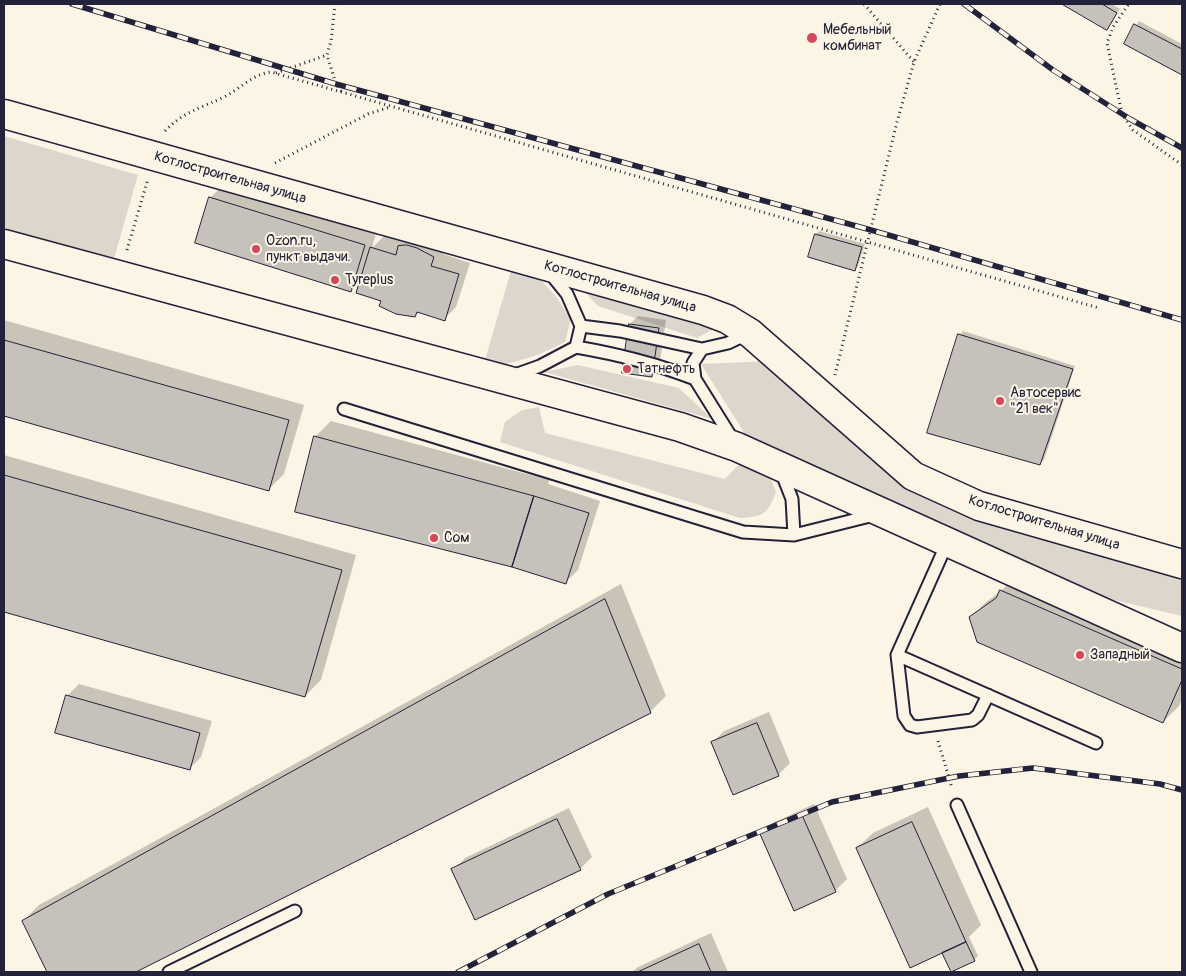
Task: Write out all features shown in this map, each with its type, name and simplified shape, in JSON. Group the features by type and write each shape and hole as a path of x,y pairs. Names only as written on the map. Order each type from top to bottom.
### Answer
{"main road":[{"name":"Котлостроительная улица","path":"4,114 703,310 727,319 750,333 914,476 979,506 1182,564"},
{"path":"4,244 680,427 737,447 1180,645"}],"lane":[{"path":"542,265 567,294 581,326 576,347"},
{"path":"581,326 620,331 702,349 728,343 750,333"},
{"path":"504,380 540,366 576,347 616,354 696,379"},
{"path":"702,349 693,363 696,379 737,447"},
{"path":"344,409 743,532 794,535 881,513"},
{"path":"778,466 792,499 794,535"},
{"path":"948,542 897,655 904,716 906,722 916,727 972,720 978,715 988,696"},
{"path":"897,655 1096,743"},
{"path":"958,805 1031,972"},
{"path":"170,972 295,911"}],"path":[{"path":"335,4 331,42 327,56 336,84 342,92"},
{"path":"864,4 914,62"},
{"path":"829,402 896,122 914,62 940,4"},
{"path":"1128,5 1113,28 1107,44 1122,114 1133,130 1182,165"},
{"path":"275,73 327,56"},
{"path":"120,276 157,144 163,133 174,122 193,110 228,95 263,73 275,73 1099,308"},
{"path":"263,187 270,165 368,114 390,107"},
{"path":"933,725 958,805"}],"shaded area":[{"path":"4,136 138,175 113,262 4,233"},
{"path":"512,267 534,273 554,294 571,319 565,342 538,355 506,364 485,360"},
{"path":"580,287 717,327 697,338 598,306"},
{"path":"772,361 918,491 971,519 1025,535 1166,570 1182,580 1182,616 1110,599 745,434 701,364"},
{"path":"578,365 679,388 712,419 544,372"},
{"path":"539,407 545,433 725,479 741,462 771,480 776,492 764,513 754,517 740,518 500,442 505,422 522,410"}],"building":[{"path":"1062,4 1102,4 1117,13 1107,30"},
{"path":"1134,24 1182,49 1182,75 1124,44"},
{"path":"209,197 365,245 351,292 195,243"},
{"path":"815,234 862,247 855,271 808,257"},
{"path":"407,245 434,257 431,266 459,274 445,321 417,312 415,317 396,314 379,306 381,301 356,293 370,247 396,255 398,246"},
{"path":"629,324 659,328 652,377 622,373"},
{"name":"Автосервис \"21 век\"","path":"958,334 1073,369 1040,465 927,433"},
{"path":"4,340 289,420 269,491 4,416"},
{"path":"314,436 534,496 512,567 295,512"},
{"path":"4,475 342,570 305,697 4,612"},
{"path":"534,496 589,513 566,584 512,567"},
{"name":"Западный","path":"1000,590 1182,669 1182,680 1163,723 977,642 969,617 996,598"},
{"path":"605,599 651,713 136,972 47,972 22,921"},
{"path":"66,695 200,733 190,770 55,733"},
{"path":"757,723 779,776 733,795 711,742"},
{"path":"802,815 836,892 794,911 760,834"},
{"path":"557,819 581,870 475,920 451,869"},
{"path":"912,822 966,942 910,968 856,848"},
{"path":"966,942 975,961 951,972 942,953"},
{"path":"699,944 711,972 638,972"}],"railway":[{"path":"72,4 336,84 871,230 1182,320"},
{"path":"964,4 1053,70 1130,119 1182,148"},
{"path":"458,972 608,894 832,802 959,776 1033,768 1160,784 1182,790"}],"place":[{"name":"Мебельный комбинат","path":"812,38"},
{"name":"Ozon.ru, пункт выдачи.","path":"256,249"},
{"name":"Tyreplus","path":"335,280"},
{"name":"Татнефть","path":"627,369"},
{"name":"Автосервис \"21 век\"","path":"1000,401"},
{"name":"Сом","path":"434,538"},
{"name":"Западный","path":"1080,655"}]}
